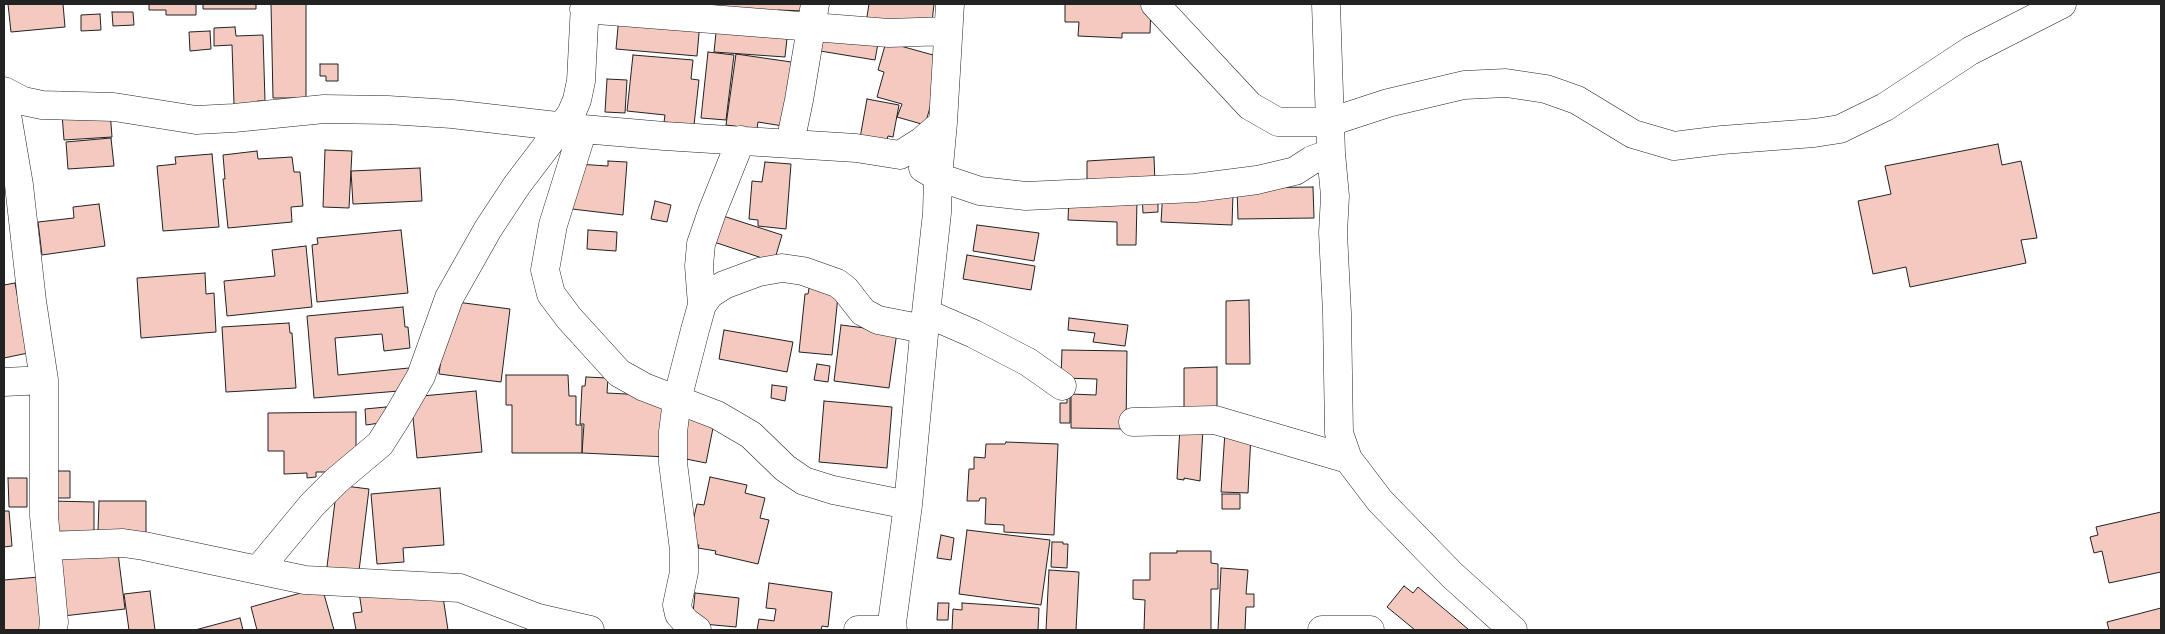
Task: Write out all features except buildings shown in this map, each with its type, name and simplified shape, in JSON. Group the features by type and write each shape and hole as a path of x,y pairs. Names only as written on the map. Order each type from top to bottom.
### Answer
{"street":[{"path":"1155,4 1250,106 1278,122 1330,122 1388,103 1464,85 1506,83 1546,89 1577,100 1633,134 1674,146 1840,129 1885,107 1970,51 2062,4"},
{"path":"1326,4 1334,196 1333,233 1337,313 1339,433 1348,460 1380,500 1452,574 1486,621 1513,630"},
{"path":"858,630 891,630 908,505 937,213 938,177 951,12 889,33 813,15 585,6 581,81 578,100 571,114 572,128 547,251 545,270 552,294 569,318 619,373 644,387 717,415 751,435 785,468 804,481 833,490 908,505"},
{"path":"790,143 800,100 813,15"},
{"path":"4,92 42,105 114,107 196,120 324,109 452,114 572,128 856,148 900,155 938,177 980,191 1026,196 1186,188 1257,180 1295,171 1312,160 1331,153"},
{"path":"4,97 19,185 14,238 44,380 44,516 54,622 53,630"},
{"path":"900,155 922,141 943,123"},
{"path":"258,570 312,505 336,481 380,444 421,376 449,298 488,229 516,185 572,128"},
{"path":"697,630 682,618 677,605 684,572 684,550 673,463 677,400 702,305 699,266 702,244 712,212 741,140"},
{"path":"702,305 710,294 724,285 759,272 782,268 803,271 837,283 845,289 863,312 878,320 925,321 974,334 1028,362 1062,386"},
{"path":"4,382 44,380"},
{"path":"1133,422 1215,420 1348,460"},
{"path":"47,546 123,543 306,580 460,588 538,618 590,630"},
{"path":"1322,630 1370,630"}]}
